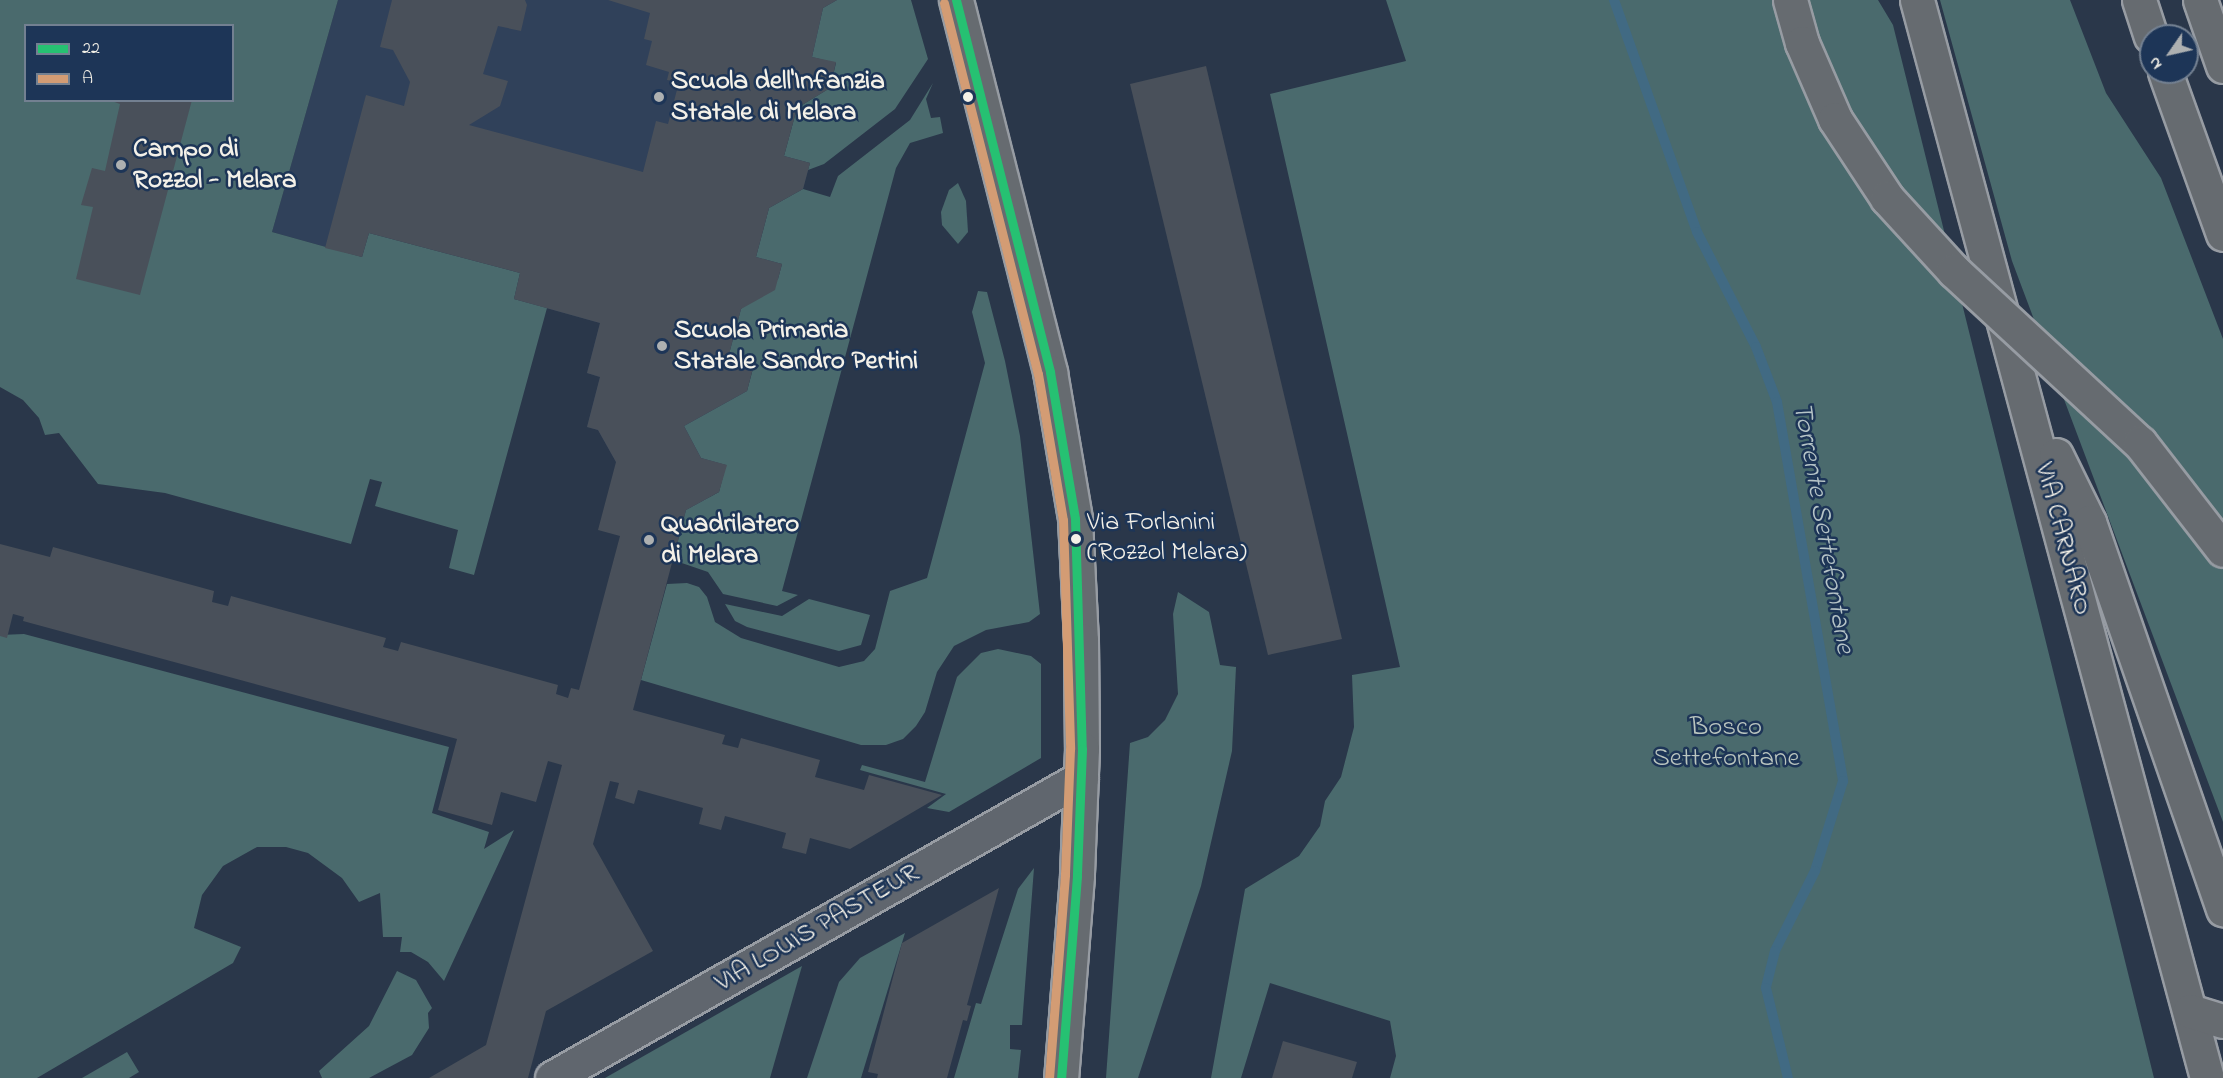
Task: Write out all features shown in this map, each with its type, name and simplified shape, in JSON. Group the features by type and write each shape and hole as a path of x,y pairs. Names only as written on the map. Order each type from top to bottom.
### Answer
{"main road":[{"path":"956,0 1050,372 1075,519 1082,640 1081,778 1061,1078"},
{"path":"1790,0 1802,43 1835,119 1887,198 1954,271 2140,443 2223,550"},
{"name":"VIA CARNARO","path":"1917,0 2207,1078"},
{"path":"2139,0 2147,24"},
{"path":"2200,0 2223,66"},
{"path":"2168,84 2223,234"},
{"path":"2022,384 2089,522 2223,909"},
{"path":"2190,1011 2223,1021"}],"street":[{"name":"VIA LOUIS PASTEUR","path":"552,1078 1081,778"}],"shaded area":[{"path":"338,0 837,0 836,62 830,88 797,108 784,155 810,163 803,189 769,208 756,256 782,264 778,279 728,357 754,364 727,465 674,558 620,536 616,462 598,430 587,427 600,377 587,373 600,323 514,299 520,273 369,233 362,257 272,232"}],"green space":[{"path":"0,0 338,0 272,232 362,257 369,233 520,273 514,299 547,308 474,575 449,568 458,530 375,506 382,482 370,479 351,544 165,493 98,484 59,433 45,435 39,418 23,400 0,387"},
{"path":"837,0 911,0 928,59 895,109 824,164 808,170 810,163 784,156 797,108 830,88 836,63 812,57 823,8"},
{"name":"Bosco Settefontane","path":"1386,0 1878,0 1893,25 2154,1078 1390,1078 1396,1056 1390,1021 1270,983 1241,1078 1211,1078 1245,889 1299,856 1320,826 1325,801 1341,777 1354,727 1352,675 1400,667 1270,94 1406,61"},
{"path":"1940,0 2070,0 2106,93 2161,178 2223,339 2223,822 2012,261"},
{"path":"933,83 926,99 931,118 940,117 943,133 910,143 896,168 782,591 798,595 777,606 723,594 708,572 673,560 686,510 719,492 726,465 701,458 684,426 747,391 754,365 728,358 741,309 778,279 782,264 756,257 769,208 803,189 830,197 838,176 910,120"},
{"path":"958,183 966,201 968,232 958,244 942,225 941,212 949,190"},
{"path":"978,291 987,292 1005,361 1020,436 1040,614 1029,622 986,630 954,646 937,672 925,712 916,726 903,739 886,745 861,745 641,680 667,584 687,583 699,587 707,597 715,622 741,638 839,667 864,661 875,649 890,591 927,578 985,363 972,312"},
{"path":"1178,592 1209,612 1220,665 1236,667 1232,751 1201,886 1138,1078 1106,1078 1130,743 1148,737 1165,720 1178,694 1173,614"},
{"path":"809,599 870,615 861,645 839,651 747,627 735,621 725,604 782,616"},
{"path":"24,634 449,747 432,813 489,832 484,849 514,830 444,981 428,962 411,952 400,952 402,937 383,937 380,893 359,902 342,878 308,853 286,847 257,847 223,866 202,895 194,928 241,947 233,963 37,1078 0,1078 0,635"},
{"path":"998,649 1031,656 1041,664 1041,758 949,812 927,808 946,794 860,770 862,765 925,782 957,677 981,653"},
{"path":"1034,868 1022,1025 1010,1025 1010,1049 1021,1050 1018,1078 954,1078 976,1003 981,1004 1018,889"},
{"path":"905,933 861,1078 807,1078 839,982 860,958"},
{"path":"802,966 770,1078 605,1078"},
{"path":"397,971 416,980 432,1008 428,1013 429,1028 412,1055 369,1078 322,1078 319,1071 369,1026"},
{"path":"127,1052 139,1072 129,1078 82,1078"}],"building":[{"name":"Quadrilatero di Melara","path":"392,0 525,0 527,5 521,31 498,26 483,74 508,81 500,106 469,125 643,172 656,121 668,124 679,82 667,80 669,72 646,65 652,41 644,39 650,13 608,0 837,0 823,8 812,57 836,62 830,88 797,108 784,156 810,163 803,189 769,208 756,257 782,264 775,290 741,309 728,358 754,364 747,391 684,426 701,458 727,465 719,492 686,510 633,710 725,735 722,744 738,748 741,738 820,760 815,777 864,790 869,775 942,795 850,849 810,838 806,854 782,848 786,833 725,816 721,830 699,824 703,808 638,790 634,804 615,798 619,783 610,781 593,844 653,951 546,1011 528,1078 429,1078 486,1045 562,765 548,761 536,802 501,792 492,825 438,810 457,739 23,621 24,617 13,614 7,638 0,636 0,544 50,557 53,547 214,591 212,602 228,606 231,596 386,638 383,647 398,651 401,642 558,685 556,694 568,698 571,688 579,690 620,536 598,530 616,462 598,430 587,427 600,377 587,373 600,323 514,299 520,273 369,233 362,257 325,248 366,95 404,106 410,82 393,50 380,47"},
{"path":"1206,66 1342,639 1268,655 1130,84"},
{"path":"114,102 191,102 140,295 76,279 93,207 81,205 92,168 105,171 120,104"},
{"path":"999,888 967,1005 971,1006 967,1021 963,1020 947,1078 877,1078 878,1074 868,1072 902,943"},
{"path":"1283,1041 1357,1062 1352,1078 1272,1078"}],"waterway":[{"name":"Torrente Settefontane","path":"1614,0 1697,232 1756,347 1777,402 1843,781 1815,871 1775,951 1766,988 1788,1078"}],"transit line":[{"name":"22","path":"956,0 1050,372 1075,519 1082,749 1077,876 1061,1078"},
{"name":"A","path":"944,3 1038,374 1063,520 1070,749 1065,875 1049,1077"}],"place":[{"name":"Scuola dell'Infanzia Statale di Melara","path":"659,97"},
{"name":"Campo di Rozzol - Melara","path":"121,165"},
{"name":"Scuola Primaria Statale Sandro Pertini","path":"662,346"},
{"name":"Via Forlanini (Rozzol Melara)","path":"1076,539"},
{"name":"Quadrilatero di Melara","path":"649,540"}]}
